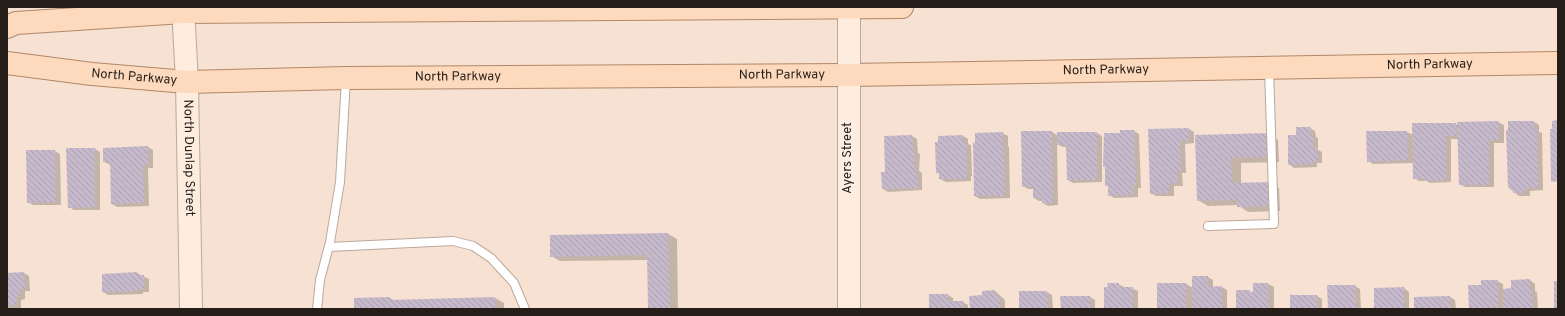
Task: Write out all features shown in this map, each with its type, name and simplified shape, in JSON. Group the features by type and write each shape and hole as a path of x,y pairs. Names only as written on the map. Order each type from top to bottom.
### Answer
{"main road":[{"path":"7,27 16,23 183,10 902,7"},
{"name":"North Parkway","path":"7,63 92,74 187,82 346,78 848,75 1558,63"}],"street":[{"name":"Ayers Street","path":"848,7 849,309"},
{"name":"North Dunlap Street","path":"183,10 187,82 190,309"}],"lane":[{"path":"1208,226 1274,224 1269,68"},
{"path":"317,309 320,280 329,247 340,182 346,78"},
{"path":"329,247 453,242 473,246 491,258 514,282 525,309"}],"building":[{"path":"1558,120 1558,181 1551,182 1550,129 1552,129 1552,121"},
{"path":"1499,121 1499,140 1489,140 1489,185 1459,185 1457,122"},
{"path":"1508,121 1534,121 1534,129 1537,129 1538,188 1525,188 1525,193 1513,193 1513,188 1508,188 1506,130 1508,130"},
{"path":"1412,123 1456,123 1456,136 1446,136 1446,180 1424,181 1424,179 1413,179"},
{"path":"1296,127 1310,127 1311,135 1313,134 1313,148 1317,148 1318,161 1312,161 1312,164 1288,165 1288,135 1296,135"},
{"path":"1189,128 1189,141 1180,141 1181,171 1177,171 1178,183 1169,184 1169,193 1150,194 1148,129"},
{"path":"1120,130 1134,130 1136,185 1133,185 1133,195 1108,196 1108,186 1105,186 1105,167 1103,167 1104,133 1120,133"},
{"path":"1021,131 1052,131 1053,203 1042,203 1042,198 1033,198 1033,187 1022,187"},
{"path":"1366,131 1407,131 1408,160 1367,162"},
{"path":"1003,132 1005,196 974,196 973,143 975,143 975,133"},
{"path":"1057,132 1097,132 1097,180 1067,180 1066,145 1057,145"},
{"path":"1269,133 1269,157 1231,158 1232,183 1270,182 1270,206 1237,207 1237,200 1197,201 1195,135"},
{"path":"912,135 913,150 915,150 914,169 917,169 918,188 882,189 881,172 885,172 884,136"},
{"path":"963,135 963,141 966,141 966,179 939,179 939,173 936,173 935,142 938,142 938,136"},
{"path":"148,146 148,165 143,165 144,203 111,204 110,162 103,162 103,148"},
{"path":"66,148 95,148 95,207 68,208"},
{"path":"26,150 55,150 56,202 27,203"},
{"path":"668,233 670,309 648,309 647,255 550,257 550,235"},
{"path":"24,272 25,289 20,289 20,297 16,297 16,305 7,305 7,273"},
{"path":"137,272 137,275 144,275 144,289 138,291 102,292 102,274"},
{"path":"1192,276 1208,276 1208,287 1222,286 1222,309 1192,309"},
{"path":"1530,279 1533,309 1503,309 1503,289 1511,288 1511,280"},
{"path":"1481,280 1498,280 1498,309 1469,309 1468,285 1481,285"},
{"path":"1554,281 1558,281 1558,309 1554,309"},
{"path":"1107,283 1119,283 1119,287 1133,287 1133,309 1104,309 1104,287 1108,287"},
{"path":"1157,283 1186,283 1186,309 1157,309"},
{"path":"1253,283 1268,283 1269,309 1236,309 1236,290 1249,290 1250,292 1253,292"},
{"path":"1327,285 1355,285 1356,309 1328,309"},
{"path":"1404,287 1404,309 1374,309 1374,288"},
{"path":"995,290 995,296 1000,296 1000,309 970,309 969,296 982,295 982,291"},
{"path":"1019,291 1047,291 1048,309 1019,309"},
{"path":"929,294 948,294 948,301 963,301 963,309 929,309"},
{"path":"1290,295 1317,295 1317,309 1290,309"},
{"path":"1060,296 1090,296 1090,309 1061,309"},
{"path":"1450,296 1451,309 1414,309 1414,297"},
{"path":"390,297 390,300 495,297 495,309 354,309 354,298"}]}
